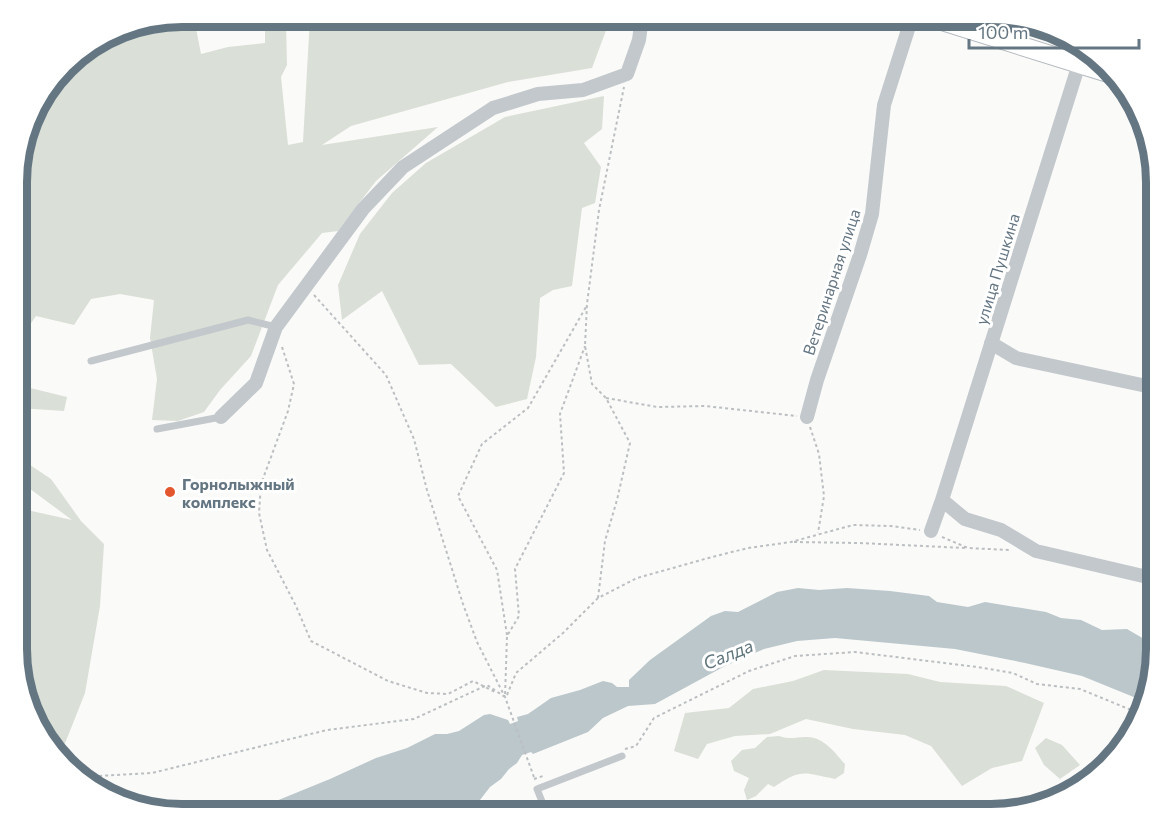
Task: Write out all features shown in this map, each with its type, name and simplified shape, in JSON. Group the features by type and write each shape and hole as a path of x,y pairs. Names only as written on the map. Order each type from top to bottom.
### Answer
{"street":[{"path":"221,417 256,383 279,323 363,209 403,167 493,108 538,94 583,90 627,74 639,40 641,27"},
{"name":"Ветеринарная улица","path":"807,417 872,214 884,105 909,27"},
{"path":"961,27 1002,40 1080,56"},
{"name":"улица Пушкина","path":"932,531 1081,56"},
{"path":"991,343 1016,358 1146,386"},
{"path":"942,500 965,519 1001,530 1036,551 1146,577"}],"lane":[{"path":"1002,40 1006,28"},
{"path":"91,361 248,320 279,323"},
{"path":"157,429 221,417"},
{"path":"543,804 537,789 623,753"}],"path":[{"path":"598,598 605,541 630,443 606,398 592,384 585,346 587,304 599,210 627,74"},
{"path":"306,286 386,375 414,439 427,490 477,642 506,697 534,779 546,775"},
{"path":"506,697 507,636 497,570 458,496 482,444 528,408 587,304"},
{"path":"279,323 283,349 294,384 288,411 261,484 259,513 267,550 311,640 388,681 427,693 448,694 473,681 506,697"},
{"path":"507,636 519,616 515,569 564,473 560,414 585,346"},
{"path":"606,398 657,407 705,406 807,417 819,454 824,496 818,534"},
{"path":"506,697 516,673 598,598 637,578 730,552 791,542 853,525 891,526 932,531 968,548"},
{"path":"791,542 1013,550"},
{"path":"623,753 636,746 654,718 738,676 795,656 855,652 977,667 1013,674 1037,684 1080,689 1133,711"},
{"path":"96,777 152,773 327,730 414,719 487,685 506,697"}],"shaded area":[{"path":"172,27 196,27 201,54 228,47 265,43 265,27 286,27 287,65 281,77 288,145 303,142 309,27 607,27 592,68 508,82 351,126 322,145 438,127 376,181 338,231 322,233 278,285 251,356 220,390 204,412 178,421 152,420 157,379 150,338 154,300 120,294 91,299 74,325 36,316 27,329 27,182 32,142 53,96 80,66 105,48 142,32"},
{"path":"604,96 602,129 584,143 601,167 595,203 582,208 572,286 553,290 540,298 536,357 527,399 496,407 451,364 419,365 382,291 342,320 338,285 360,234 392,193 426,163 505,117"},
{"path":"27,387 67,397 64,411 27,409"},
{"path":"27,463 51,479 81,521 104,544 100,606 85,693 63,748 39,708 30,679 27,659 27,510 72,520 27,487"},
{"path":"824,670 908,674 940,682 1006,686 1044,703 1022,761 992,768 962,786 931,746 905,735 853,729 806,719 770,734 735,736 707,744 698,759 674,751 685,713 729,708 753,689 793,681"},
{"path":"767,737 819,740 829,746 845,764 844,773 835,779 809,774 797,775 774,787 768,784 756,796 747,800 744,790 749,778 734,771 731,761 742,750 755,748"},
{"path":"1046,738 1062,745 1080,765 1060,779 1044,765 1035,748"}],"water":[{"name":"Салда","path":"798,588 890,591 929,596 937,602 968,607 985,602 1046,612 1061,618 1081,620 1102,630 1127,629 1146,640 1146,659 1138,699 1082,676 955,649 835,638 797,641 764,649 725,666 655,704 628,706 603,718 588,732 533,754 531,752 522,755 517,763 490,787 480,800 469,804 269,804 376,758 407,748 435,734 459,731 484,715 490,714 508,720 510,724 518,721 517,717 528,714 551,698 603,681 617,687 629,687 629,680 650,660 711,616 725,611 738,612 777,592"}],"place":[{"name":"Горнолыжный комплекс","path":"170,492"}]}
